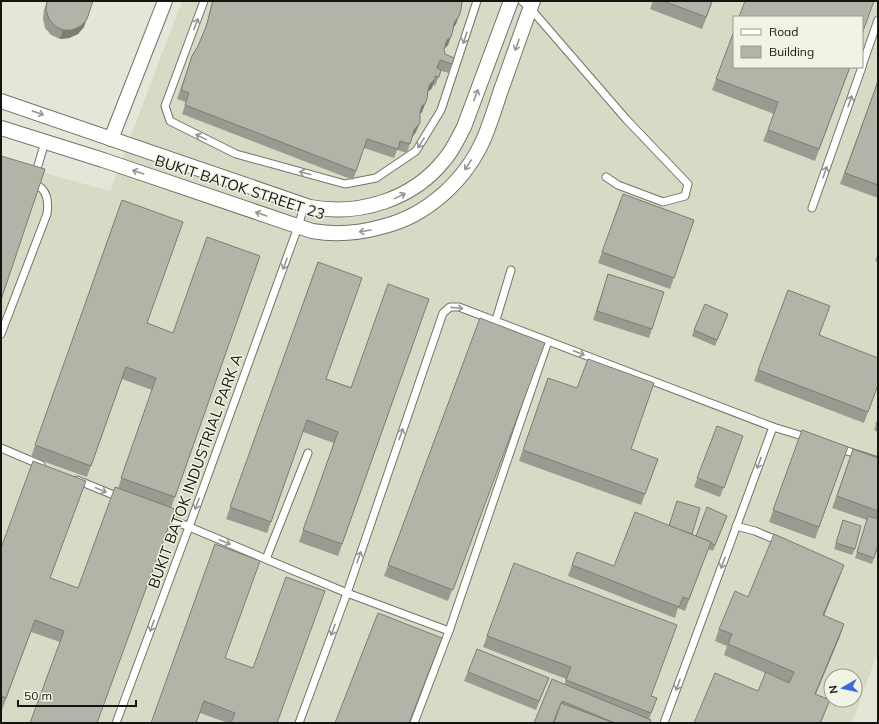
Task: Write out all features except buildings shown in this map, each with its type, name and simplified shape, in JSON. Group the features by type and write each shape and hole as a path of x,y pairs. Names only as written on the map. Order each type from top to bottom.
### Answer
{"street":[{"path":"111,139 165,1"},
{"name":"BUKIT BATOK STREET 23","path":"1,100 304,206 331,210 363,207 393,199 407,192 421,183 445,159 464,128 511,1"},
{"name":"BUKIT BATOK STREET 23","path":"1,128 103,160 312,231 338,233 369,230 401,221 442,195 458,178 470,162 484,136 528,3"}],"lane":[{"path":"204,1 165,106 170,121 236,154 345,184 376,178 416,151 441,110 477,1"},
{"path":"528,3 626,119 688,184 685,196 663,202 618,185 606,177"},
{"path":"863,64 878,20"},
{"path":"812,208 862,68"},
{"path":"1,334 47,214 48,207 46,194 43,190 29,181 45,142"},
{"name":"BUKIT BATOK INDUSTRIAL PARK A","path":"116,723 189,527 298,227 304,206"},
{"path":"496,320 511,270"},
{"path":"299,723 347,594 442,313 450,307 459,307 496,320 772,426 814,440"},
{"path":"414,723 449,631 548,341"},
{"path":"664,723 772,426"},
{"path":"829,444 878,461"},
{"path":"1,448 44,466"},
{"path":"266,559 308,453"},
{"path":"73,478 131,502"},
{"path":"160,515 347,594 449,631"},
{"path":"736,526 791,546"}],"shaded area":[{"path":"182,1 878,1 878,652 863,693 863,668 823,668 823,708 857,708 852,723 1,723 1,161 110,191"}]}
